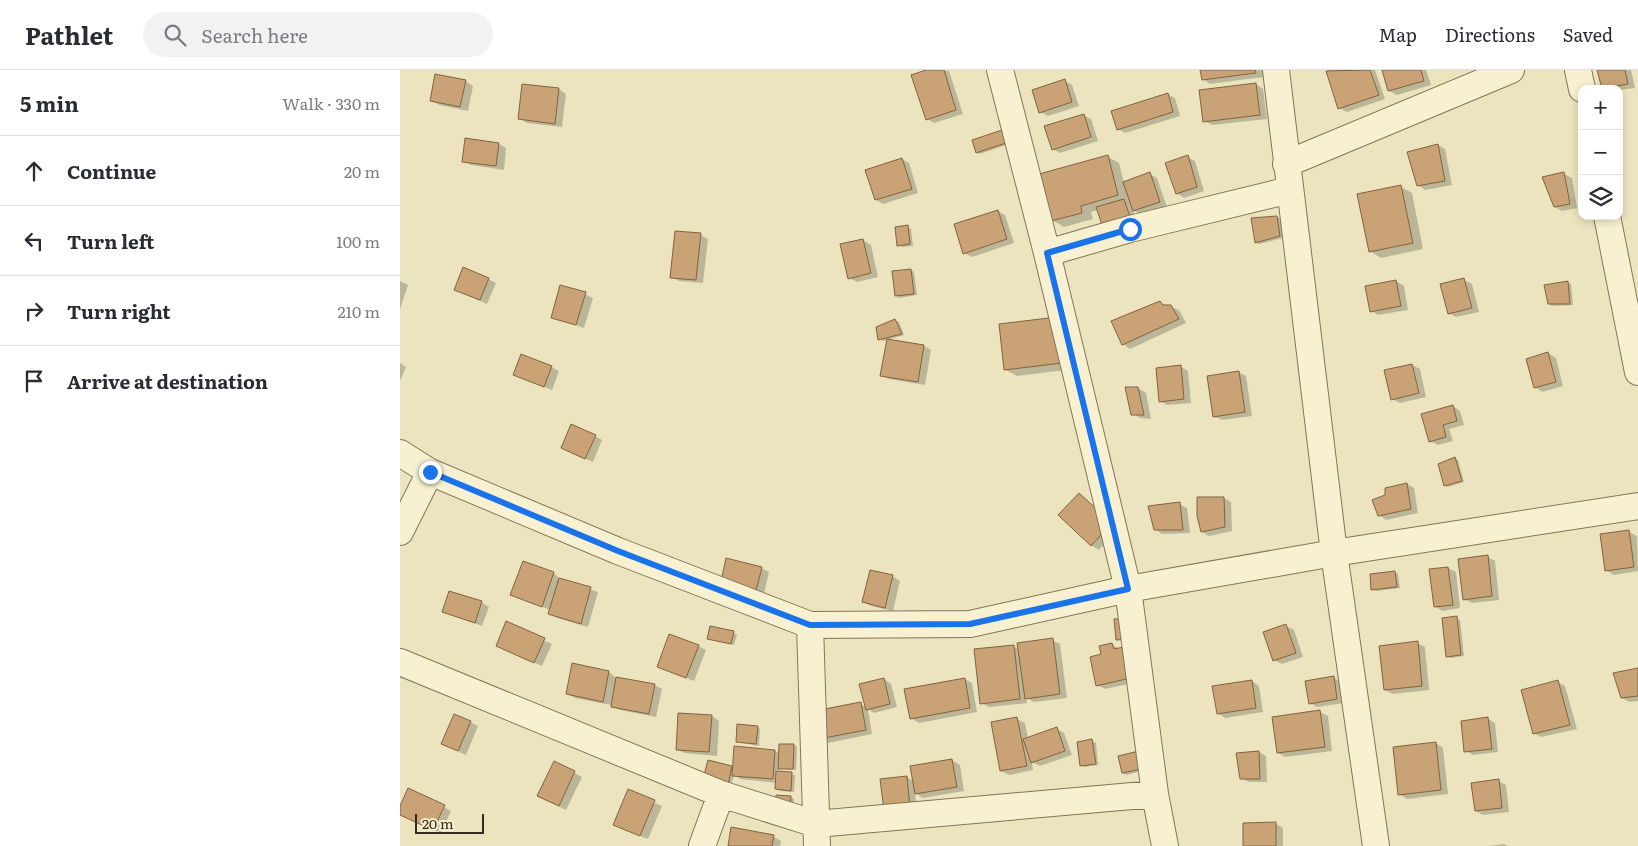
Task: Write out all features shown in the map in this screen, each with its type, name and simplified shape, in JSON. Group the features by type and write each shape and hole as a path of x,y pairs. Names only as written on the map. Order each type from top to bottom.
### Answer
{"street":[{"path":"1000,70 1047,253 1128,589 1155,794 1165,846"},
{"path":"1276,70 1334,554 1376,846"},
{"path":"1286,164 1511,70"},
{"path":"1578,70 1581,85"},
{"path":"1047,253 1130,229 1290,190"},
{"path":"1608,220 1638,372"},
{"path":"400,453 430,472 618,551 810,625 970,624 1128,589 1638,506"},
{"path":"400,532 430,472"},
{"path":"810,625 816,835"},
{"path":"400,662 816,835 1155,794"},
{"path":"702,846 720,794"}],"building":[{"path":"926,70 944,70 956,110 926,120 911,75"},
{"path":"1200,70 1255,70 1256,73 1202,80"},
{"path":"1370,70 1379,95 1338,109 1326,71"},
{"path":"1382,70 1421,70 1424,81 1388,91"},
{"path":"1597,70 1625,70 1628,84 1601,85"},
{"path":"435,74 466,80 460,107 430,101"},
{"path":"1065,79 1072,102 1039,113 1032,90"},
{"path":"1256,83 1260,115 1203,122 1199,90"},
{"path":"522,84 559,88 555,124 518,119"},
{"path":"1168,93 1173,112 1117,130 1111,111"},
{"path":"1084,114 1091,137 1052,150 1044,126"},
{"path":"1002,130 1006,143 976,153 972,140"},
{"path":"465,138 499,143 496,166 462,162"},
{"path":"1438,144 1445,181 1417,186 1407,152"},
{"path":"1108,155 1118,195 1081,206 1082,213 1051,221 1039,174"},
{"path":"1188,155 1197,187 1176,194 1165,163"},
{"path":"902,158 912,189 875,200 865,170"},
{"path":"1150,172 1160,202 1133,211 1123,182"},
{"path":"1564,172 1570,204 1554,207 1542,177"},
{"path":"1401,185 1413,243 1369,252 1357,194"},
{"path":"1124,199 1130,217 1102,225 1096,207"},
{"path":"998,210 1007,239 963,254 954,224"},
{"path":"1277,216 1280,236 1255,243 1251,218"},
{"path":"908,225 910,244 897,246 895,227"},
{"path":"675,231 701,233 696,280 670,278"},
{"path":"863,239 871,273 848,279 840,244"},
{"path":"463,267 489,278 480,300 454,290"},
{"path":"911,269 914,294 895,296 892,271"},
{"path":"1464,278 1472,308 1448,314 1440,284"},
{"path":"1396,280 1401,306 1370,312 1365,286"},
{"path":"1568,281 1570,304 1548,304 1544,285"},
{"path":"560,285 586,292 576,325 551,318"},
{"path":"1160,301 1163,305 1171,305 1179,319 1122,345 1111,321"},
{"path":"1057,317 1062,363 1004,370 999,324"},
{"path":"895,319 902,334 878,340 876,327"},
{"path":"887,339 924,345 918,382 880,376"},
{"path":"1548,352 1556,382 1534,388 1526,359"},
{"path":"521,354 552,366 544,387 513,375"},
{"path":"1412,364 1419,393 1391,400 1384,370"},
{"path":"1181,365 1184,399 1159,402 1156,368"},
{"path":"1239,371 1245,412 1213,417 1207,376"},
{"path":"1125,387 1138,387 1144,415 1131,415"},
{"path":"1453,405 1457,421 1443,425 1446,437 1429,442 1421,414"},
{"path":"571,424 596,435 585,459 561,448"},
{"path":"1455,457 1462,481 1444,486 1438,464"},
{"path":"1407,483 1411,509 1378,516 1372,500 1385,495 1385,488"},
{"path":"1079,493 1112,523 1091,546 1058,515"},
{"path":"1197,497 1224,497 1225,527 1201,532 1197,516"},
{"path":"1180,502 1183,530 1154,530 1148,506"},
{"path":"1629,530 1634,567 1605,571 1600,534"},
{"path":"1488,555 1492,596 1463,600 1458,559"},
{"path":"726,558 762,567 755,595 720,586"},
{"path":"523,561 554,572 542,607 510,595"},
{"path":"1448,567 1453,605 1434,607 1429,569"},
{"path":"870,570 893,575 885,608 862,602"},
{"path":"1395,571 1397,587 1371,590 1370,574"},
{"path":"559,578 591,587 581,624 548,614"},
{"path":"449,591 482,601 475,623 442,612"},
{"path":"1457,616 1461,655 1446,657 1442,618"},
{"path":"1129,618 1131,639 1116,640 1114,619"},
{"path":"506,621 545,638 534,663 496,646"},
{"path":"1286,624 1296,653 1273,661 1263,632"},
{"path":"710,626 734,631 731,644 707,639"},
{"path":"669,634 699,645 686,678 657,667"},
{"path":"1053,638 1060,694 1025,699 1017,643"},
{"path":"1418,641 1422,686 1384,690 1379,646"},
{"path":"1112,643 1114,649 1129,646 1135,677 1096,686 1090,657 1101,654 1099,646"},
{"path":"1014,645 1020,699 980,704 974,649"},
{"path":"572,663 609,671 603,702 566,694"},
{"path":"1638,668 1638,696 1621,698 1613,673"},
{"path":"1334,676 1337,699 1309,704 1305,681"},
{"path":"616,677 655,684 649,714 611,707"},
{"path":"884,678 890,704 866,710 859,684"},
{"path":"965,678 970,708 910,719 904,689"},
{"path":"1252,680 1256,708 1217,714 1212,686"},
{"path":"1558,680 1570,725 1533,734 1521,690"},
{"path":"861,702 866,730 819,739 814,711"},
{"path":"1320,710 1325,747 1277,753 1272,717"},
{"path":"678,713 712,715 709,752 676,750"},
{"path":"454,714 471,721 458,751 441,744"},
{"path":"1017,717 1027,766 1000,771 991,722"},
{"path":"1488,717 1492,749 1464,752 1461,721"},
{"path":"737,724 758,726 756,744 736,742"},
{"path":"1057,727 1065,751 1031,763 1023,739"},
{"path":"1092,739 1096,764 1080,766 1077,742"},
{"path":"1436,742 1441,790 1398,795 1393,747"},
{"path":"779,744 794,744 793,769 778,769"},
{"path":"734,746 775,750 773,779 732,776"},
{"path":"1143,750 1147,768 1122,773 1118,756"},
{"path":"1259,751 1260,779 1240,779 1236,753"},
{"path":"952,759 957,787 915,794 910,766"},
{"path":"708,760 732,766 728,785 703,779"},
{"path":"554,761 575,771 559,806 537,796"},
{"path":"776,771 792,772 791,791 775,789"},
{"path":"907,776 910,808 884,811 880,779"},
{"path":"1499,779 1502,808 1475,811 1471,783"},
{"path":"408,788 445,805 433,830 400,815 400,806"},
{"path":"628,789 655,800 640,836 613,825"},
{"path":"776,795 791,796 790,811 775,809"},
{"path":"1276,822 1276,846 1243,846 1243,823"},
{"path":"731,827 774,835 772,846 728,846"}],"route":[{"path":"430,472 618,551 810,625 970,624 996,620 1128,589 1047,253 1130,229"}]}
